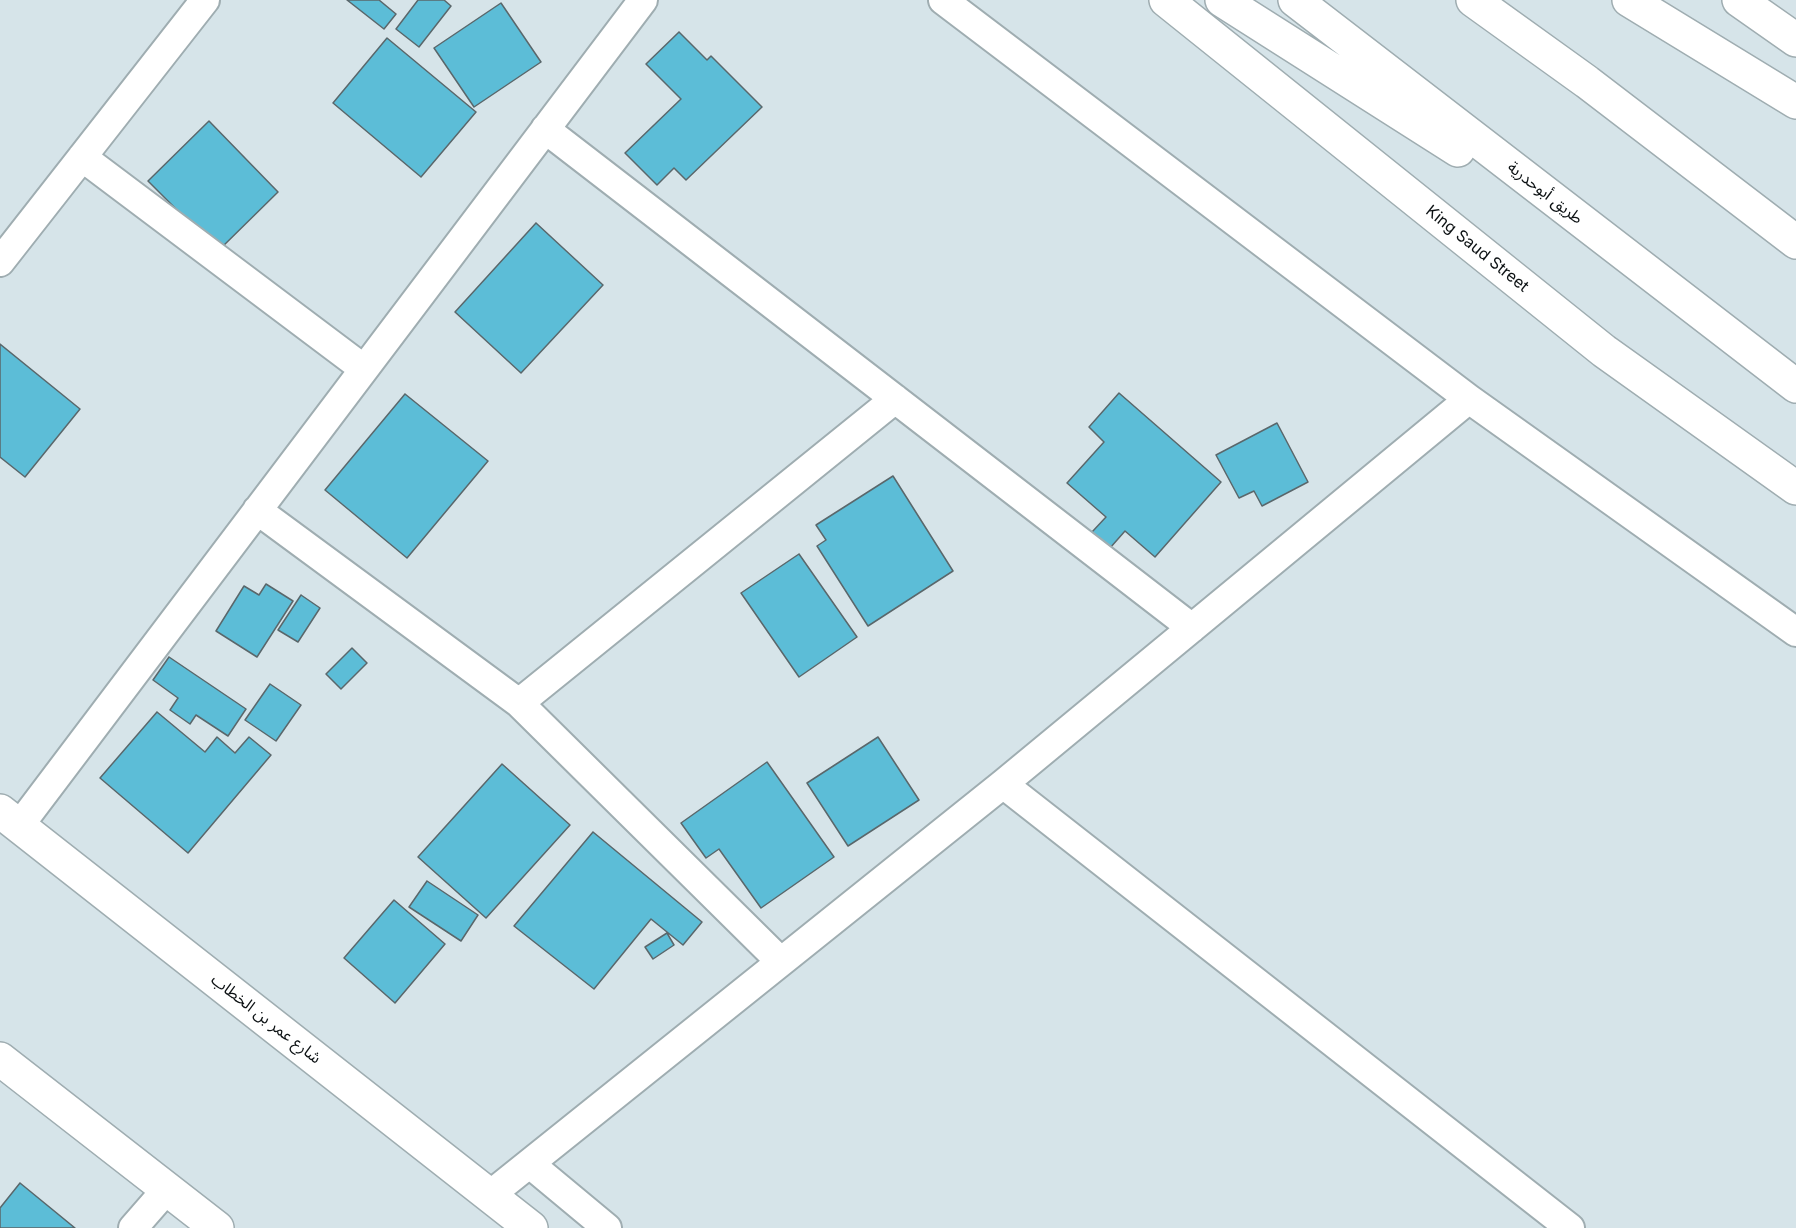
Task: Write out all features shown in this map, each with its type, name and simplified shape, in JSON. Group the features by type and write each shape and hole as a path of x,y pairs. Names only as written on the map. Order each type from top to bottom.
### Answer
{"main road":[{"name":"King Saud Street","path":"1166,0 1604,351 1796,488"},
{"path":"1222,0 1635,262"},
{"name":"طريق أبوحدرية","path":"1295,0 1796,386"},
{"path":"1473,0 1587,82 1796,242"},
{"path":"1629,0 1796,102"},
{"path":"1739,0 1796,40"},
{"name":"شارع عمر بن الخطاب","path":"9,818 531,1228"},
{"path":"4,1068 217,1228"}],"street":[{"path":"0,262 205,0"},
{"path":"9,818 257,510 643,0"},
{"path":"943,0 1469,399 1796,632"},
{"path":"545,129 1192,627"},
{"path":"82,157 364,369"},
{"path":"519,703 895,399"},
{"path":"490,1195 1003,783 1469,399"},
{"path":"257,510 519,703 780,961"},
{"path":"1003,783 1570,1228"},
{"path":"530,1164 606,1228"},
{"path":"133,1228 167,1190"}],"building":[{"path":"347,0 379,0 396,14 384,29"},
{"path":"418,0 444,0 451,6 419,47 396,29"},
{"path":"501,3 541,62 474,107 434,48"},
{"path":"679,32 707,60 711,56 762,107 686,180 674,168 657,185 625,153 681,99 646,64"},
{"path":"387,38 476,112 421,177 333,103"},
{"path":"209,121 278,192 218,251 148,181"},
{"path":"536,223 603,285 521,373 455,312"},
{"path":"0,344 80,409 25,477 0,457"},
{"path":"1119,393 1221,482 1155,557 1125,531 1110,548 1092,532 1106,517 1067,483 1104,442 1089,427"},
{"path":"405,394 488,461 407,558 325,490"},
{"path":"1277,423 1308,482 1262,506 1254,491 1239,498 1216,455"},
{"path":"893,476 953,571 868,626 817,546 826,540 816,525"},
{"path":"799,554 857,637 799,677 741,593"},
{"path":"266,584 293,601 257,657 216,631 244,586 259,595"},
{"path":"301,595 320,608 298,642 278,630"},
{"path":"352,648 367,663 341,689 326,674"},
{"path":"169,657 246,709 228,736 196,715 190,724 170,710 178,698 153,680"},
{"path":"270,684 301,705 276,741 245,720"},
{"path":"157,712 205,752 217,737 235,753 249,737 271,755 188,853 100,778"},
{"path":"878,737 919,800 848,846 807,783"},
{"path":"767,762 834,857 761,908 719,849 706,858 681,823"},
{"path":"502,764 570,825 486,918 418,857"},
{"path":"593,832 702,922 683,945 651,919 594,989 514,926"},
{"path":"427,881 478,915 461,941 409,907"},
{"path":"394,900 445,944 395,1003 344,958"},
{"path":"667,933 674,945 653,959 645,947"},
{"path":"20,1183 75,1228 0,1228 0,1208"}]}
